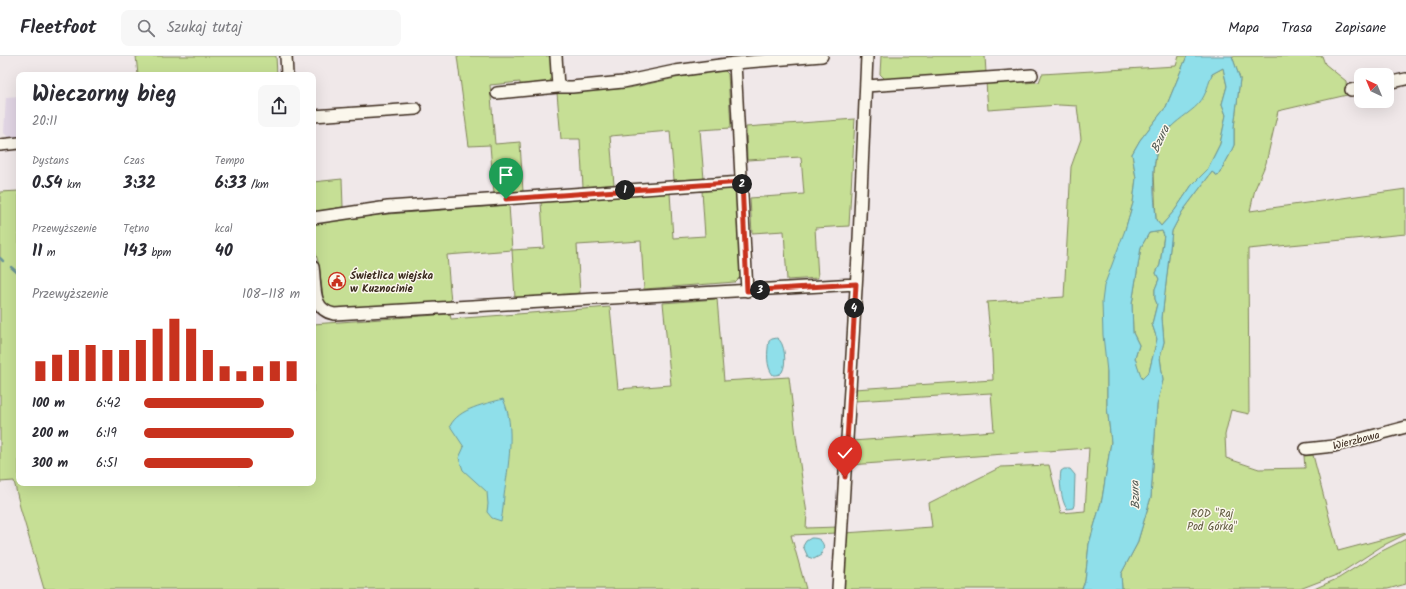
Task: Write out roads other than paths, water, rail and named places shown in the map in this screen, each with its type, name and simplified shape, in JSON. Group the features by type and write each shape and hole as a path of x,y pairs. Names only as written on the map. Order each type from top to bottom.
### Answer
{"street":[{"path":"286,56 287,72"},
{"path":"556,56 558,87"},
{"path":"497,93 623,82 675,71 735,63 822,56"},
{"path":"838,589 859,239 867,56"},
{"path":"735,63 747,291"},
{"path":"866,86 1032,75"},
{"path":"1394,82 1406,79"},
{"path":"316,116 416,109"},
{"path":"0,145 16,143"},
{"path":"316,218 388,207 742,182"},
{"path":"316,292 319,306 323,311 334,314 856,284"},
{"name":"Wierzbowa","path":"1306,448 1334,446 1406,427"}],"water":[{"name":"Bzura","path":"1187,56 1232,56 1240,79 1234,127 1234,145 1218,176 1212,172 1182,212 1172,231 1162,318 1164,342 1160,357 1163,380 1157,405 1151,497 1137,544 1121,574 1122,589 1082,589 1085,581 1089,544 1102,499 1111,442 1107,406 1107,372 1103,335 1102,302 1104,286 1125,230 1133,203 1136,178 1132,154 1140,140 1166,107","holes":["1223,68 1227,86 1222,104 1226,115 1220,144 1207,170 1192,185 1175,210 1161,226 1156,220 1154,183 1155,158 1159,146 1164,135 1172,126 1200,102 1206,92 1212,74","1162,231 1164,235 1160,265 1156,273 1159,279 1155,289 1155,299 1157,304 1152,324 1157,339 1149,372 1142,379 1135,358 1139,345 1133,333 1132,304 1141,247 1149,233"]},
{"path":"777,338 782,344 785,359 784,368 781,373 778,375 773,375 768,364 768,350 769,341"},
{"path":"503,399 509,421 510,447 501,521 492,518 487,512 487,492 463,470 459,458 464,447 450,426 454,420 466,411"},
{"path":"1064,469 1070,469 1075,475 1074,505 1073,508 1067,509 1063,501 1060,485 1061,471"},
{"path":"811,538 820,540 824,547 821,555 814,559 808,557 803,546 806,541"}],"waterway":[{"path":"0,258 3,261"},
{"path":"11,267 16,271"}],"place":[{"name":"Świetlica wiejska w Kuznocinie","path":"337,281"}],"park label":[{"name":"ROD \"Raj Pod Górką\"","path":"1212,519"}]}
